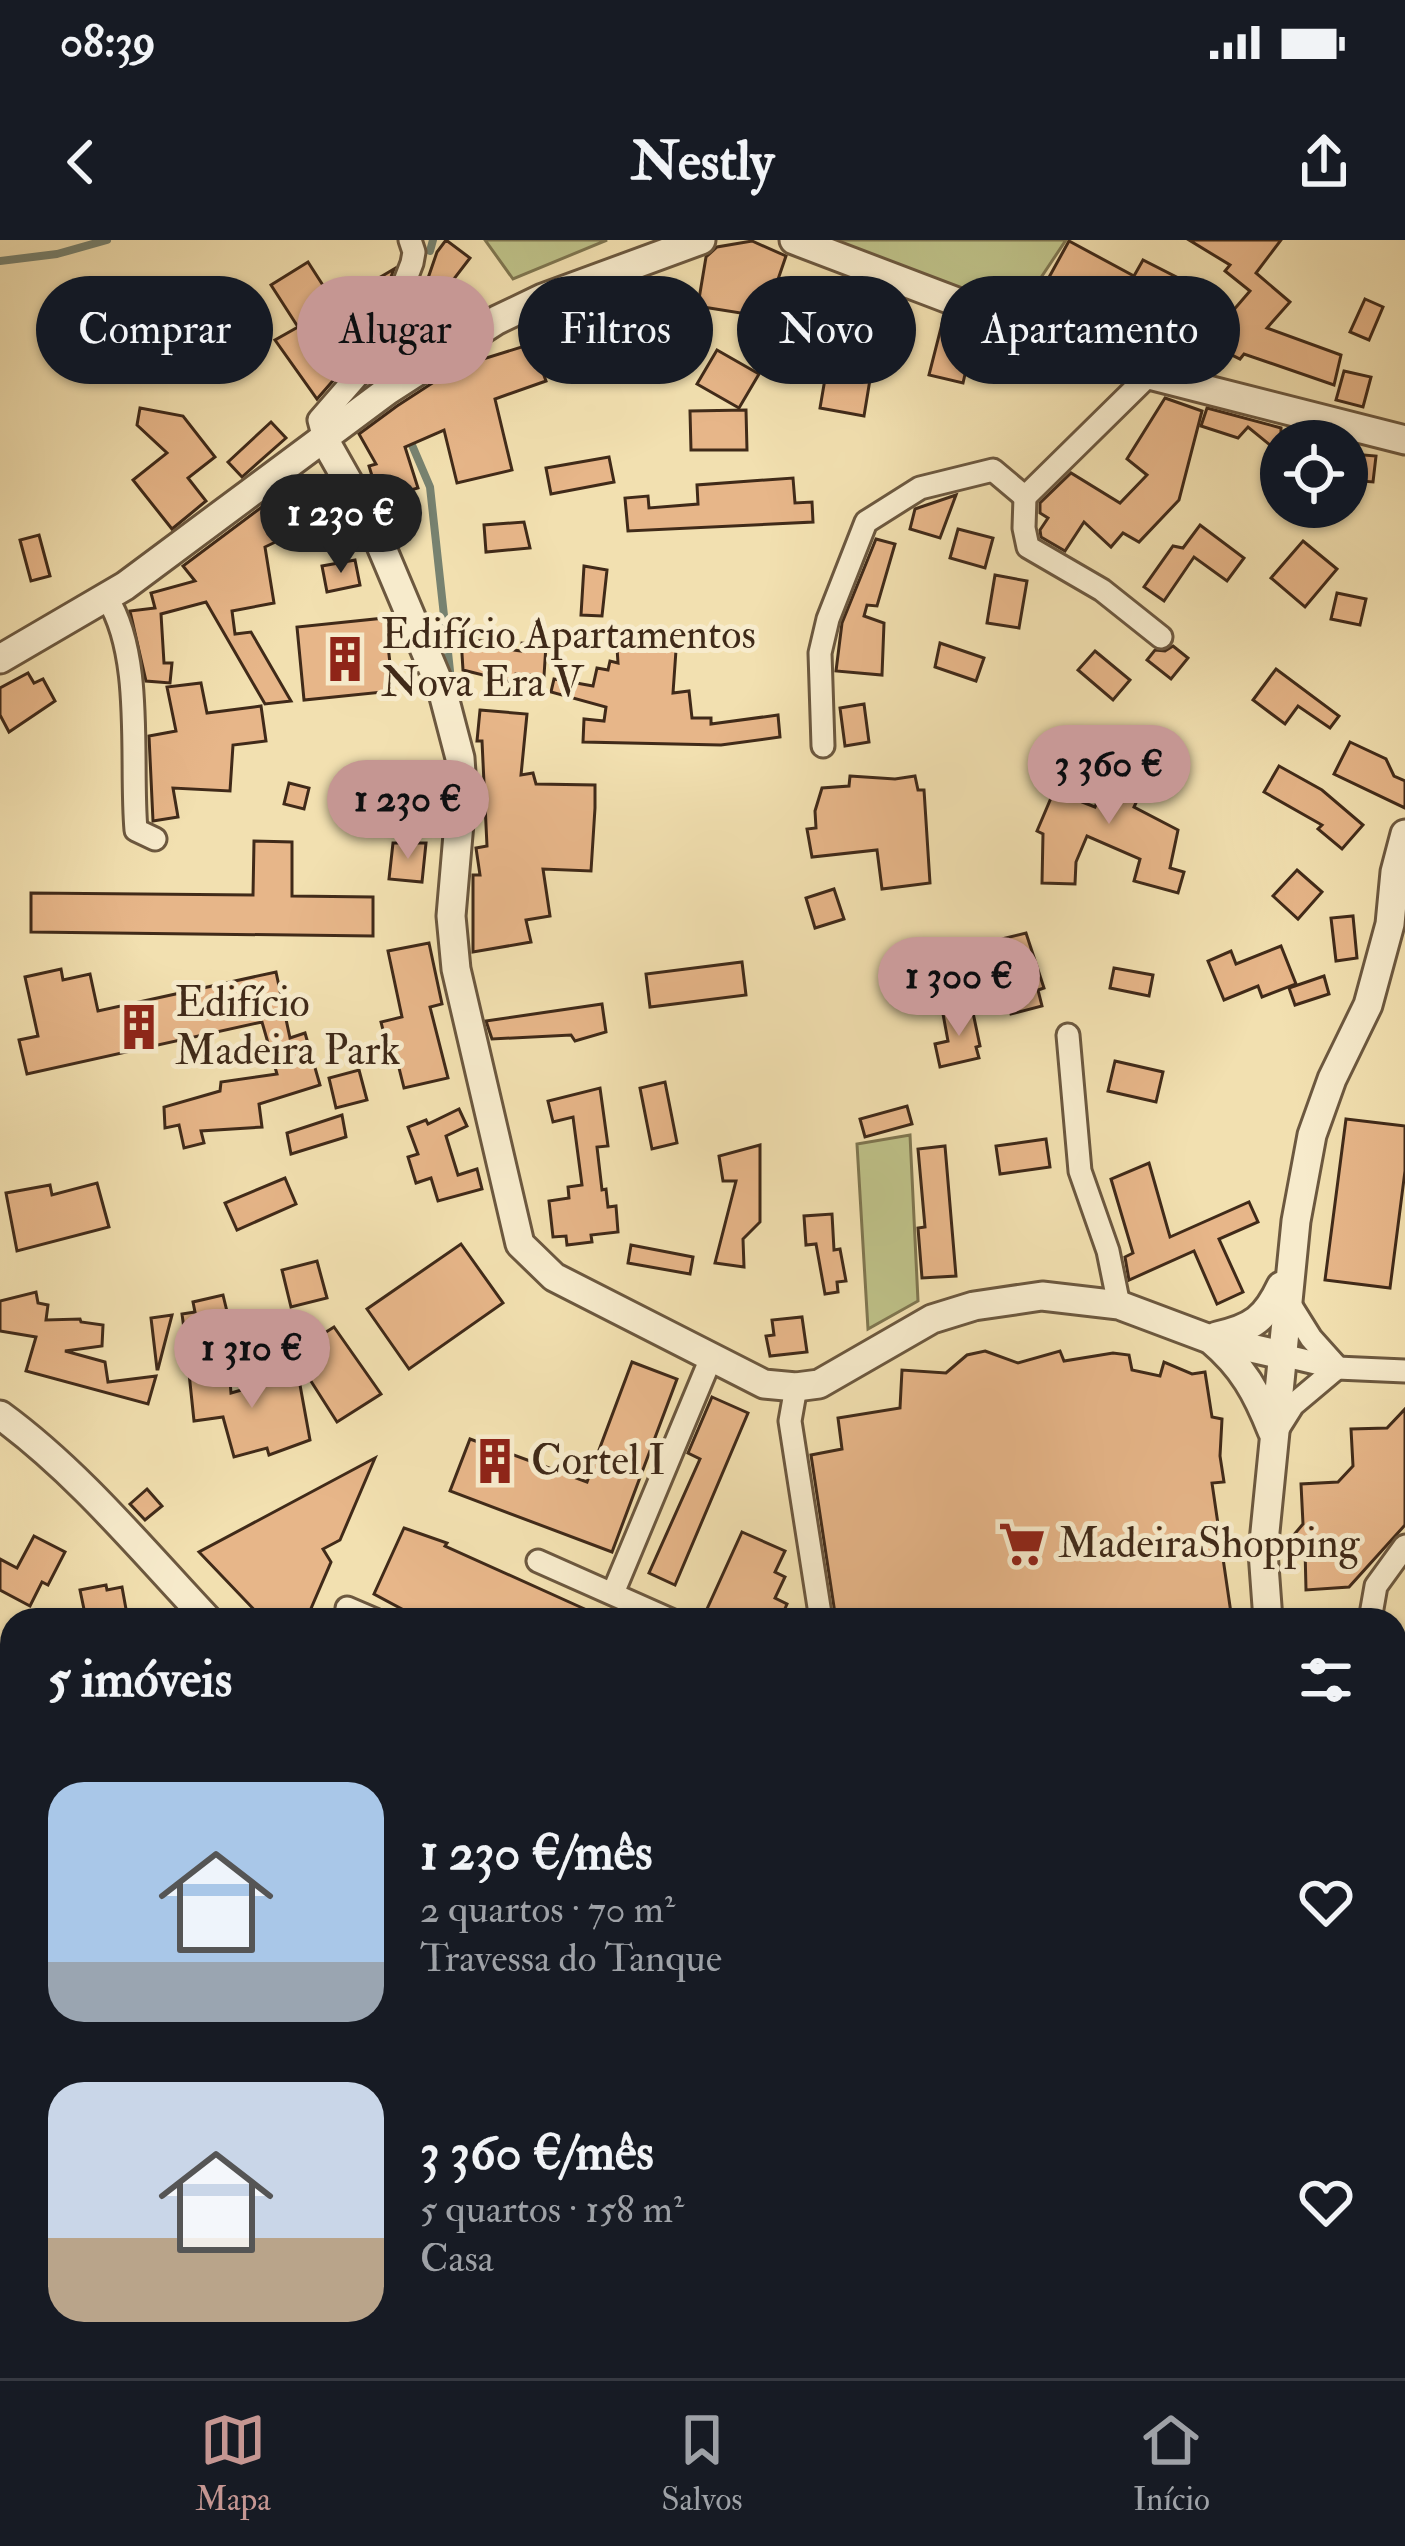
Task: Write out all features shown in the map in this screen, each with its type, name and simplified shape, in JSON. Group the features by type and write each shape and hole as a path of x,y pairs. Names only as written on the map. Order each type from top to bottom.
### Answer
{"street":[{"path":"410,240 412,263 378,352 320,420 324,439 371,522 443,693 460,758 462,788 451,916 456,969 520,1244 554,1277 764,1384 819,1384 902,1333 974,1306 1042,1296 1119,1305 1208,1338 1282,1354 1329,1375 1405,1371"},
{"path":"0,659 106,598 387,391 497,320 543,298 701,240"},
{"path":"794,240 940,296"},
{"path":"1140,384 1024,497 1024,528 1028,548 1102,590 1161,637"},
{"path":"1184,384 1405,440"},
{"path":"823,746 820,653 828,619 866,522 920,488 994,470 1024,497"},
{"path":"106,598 116,613 132,698 136,830 155,839"},
{"path":"1266,1608 1262,1574 1286,1298 1312,1135 1332,1079 1368,1005 1390,924 1395,872 1405,834"},
{"path":"1068,1035 1080,1171 1108,1251 1119,1305"},
{"path":"1208,1338 1258,1323 1270,1311 1289,1268"},
{"path":"1286,1298 1329,1375"},
{"path":"1208,1338 1243,1370 1274,1436"},
{"path":"613,1593 711,1358"},
{"path":"1274,1436 1293,1406 1329,1375"},
{"path":"796,1387 790,1421 818,1608"},
{"path":"0,1415 88,1494 197,1608"},
{"path":"1372,1608 1376,1586 1405,1546"},
{"path":"538,1561 645,1608"}],"green space":[{"path":"485,240 607,240 518,276 513,279"},
{"path":"826,240 1066,240 1042,276 940,276 940,283"},
{"path":"910,1135 918,1301 868,1329 857,1144"}],"building":[{"path":"446,240 470,258 456,276 429,276"},
{"path":"1189,240 1281,240 1256,273 1290,302 1267,328 1341,355 1334,385 1244,354 1240,359 1240,303 1250,291 1240,283 1240,276 1225,271 1230,265"},
{"path":"752,241 786,256 779,276 737,276 737,312 713,309 713,276 703,276 706,257 717,247"},
{"path":"1069,241 1134,276 1050,276"},
{"path":"1143,260 1174,276 1134,276"},
{"path":"308,262 317,276 297,276 297,325 273,288"},
{"path":"1365,299 1383,307 1369,340 1350,332"},
{"path":"297,328 297,371 275,340"},
{"path":"940,332 940,378 929,375"},
{"path":"518,348 518,384 538,384 495,399 512,470 457,483 444,430 405,447 418,488 379,499 369,466 376,464 359,434 431,384 494,384 494,356"},
{"path":"717,350 737,361 737,384 753,384 739,408 697,384 713,384"},
{"path":"1344,371 1371,377 1363,407 1336,400"},
{"path":"306,384 330,384 317,399"},
{"path":"824,384 869,384 864,416 820,408"},
{"path":"1165,398 1202,411 1179,500 1139,542 1123,533 1111,547 1084,522 1065,551 1041,537 1048,518 1040,513 1040,503 1071,473 1120,503 1147,475 1127,459"},
{"path":"140,408 183,416 215,457 188,478 206,501 172,529 133,480 167,453 137,425"},
{"path":"1207,408 1260,422 1260,437 1248,427 1238,438 1201,426"},
{"path":"746,410 747,450 691,450 690,411"},
{"path":"271,422 286,438 242,477 228,462"},
{"path":"1368,455 1376,456 1373,482 1368,482"},
{"path":"609,457 614,482 551,494 546,468"},
{"path":"302,477 329,485 342,510 265,547 274,603 232,611 235,634 251,632 291,701 265,704 206,602 161,614 164,663 172,663 170,683 146,681 130,611 155,608 151,593 195,581 183,566"},
{"path":"793,478 795,503 812,502 813,522 628,531 625,498 648,496 649,508 698,504 697,485"},
{"path":"956,495 940,538 910,529 915,509"},
{"path":"524,522 530,548 486,552 484,525"},
{"path":"1200,525 1244,558 1227,581 1194,557 1164,601 1144,587 1173,546 1183,548"},
{"path":"958,529 993,538 985,568 950,558"},
{"path":"39,535 50,576 31,581 20,540"},
{"path":"876,539 895,544 877,606 867,605 864,616 884,623 882,675 836,671 842,623"},
{"path":"1303,541 1337,569 1305,607 1271,578"},
{"path":"355,560 360,585 327,592 322,566"},
{"path":"584,566 607,570 602,616 581,615"},
{"path":"995,575 1027,581 1019,628 987,623"},
{"path":"1337,593 1366,599 1360,625 1331,619"},
{"name":"Edifício Apartamentos Nova Era V","path":"385,618 393,691 304,700 297,627"},
{"path":"616,632 677,636 673,693 689,691 692,718 711,718 711,724 778,715 780,737 721,745 583,742 584,719 604,721 606,707 551,692 554,679 593,686 597,668 608,670 610,661 618,663"},
{"path":"461,638 521,651 522,643 546,645 544,676 516,674 515,683 463,670"},
{"path":"940,643 984,658 976,681 935,667"},
{"path":"1173,646 1188,658 1171,679 1147,660 1155,650"},
{"path":"1095,651 1130,680 1113,700 1078,670"},
{"path":"1276,669 1339,716 1330,728 1298,706 1285,724 1253,700"},
{"path":"28,673 34,683 43,679 55,701 9,732 0,715 0,688"},
{"path":"201,683 207,713 261,706 266,741 233,745 230,791 173,788 178,817 153,821 149,736 176,731 167,687"},
{"path":"864,704 869,742 845,746 840,708"},
{"path":"480,710 527,714 521,775 533,773 536,784 595,785 595,808 591,871 543,869 550,916 526,920 531,942 473,952 473,875 480,875 476,848 487,846 482,741 477,741"},
{"path":"1112,734 1141,749 1121,786 1140,794 1134,807 1178,830 1170,868 1184,872 1178,893 1134,881 1140,859 1087,836 1076,862 1075,884 1042,883 1043,834 1037,831 1054,791 1095,807 1110,771 1096,764"},
{"path":"1350,742 1386,759 1394,776 1405,781 1405,808 1334,774"},
{"path":"1279,766 1322,790 1363,825 1342,849 1318,829 1322,825 1264,792"},
{"path":"376,772 417,779 414,794 427,796 419,837 394,831 395,821 368,817"},
{"path":"850,776 915,776 918,790 924,790 930,883 882,889 877,850 812,857 807,829 816,828 822,788 849,786"},
{"path":"289,783 309,788 304,809 284,804"},
{"path":"254,841 292,842 292,896 373,897 373,936 31,932 31,893 253,895"},
{"path":"393,843 426,843 422,882 389,879"},
{"path":"1297,870 1322,892 1298,919 1273,896"},
{"path":"834,889 844,919 815,928 806,898"},
{"path":"1353,916 1357,958 1336,961 1331,918"},
{"path":"1026,933 1044,988 1038,990 1042,1006 1011,1014 993,941"},
{"path":"429,943 442,1004 430,1007 448,1078 404,1088 381,1022 402,1017 388,951"},
{"path":"1281,946 1296,984 1262,997 1258,986 1224,1000 1208,961 1231,951 1236,964"},
{"path":"742,962 746,995 650,1007 646,974"},
{"path":"1114,968 1153,975 1149,996 1110,988"},
{"name":"Edifício Madeira Park","path":"61,969 63,980 90,974 98,1011 276,972 290,1038 305,1033 320,1085 259,1104 262,1127 201,1131 204,1143 184,1148 179,1125 165,1128 164,1107 220,1091 221,1082 277,1074 262,1022 27,1074 19,1040 38,1036 25,977"},
{"path":"1324,976 1329,994 1295,1005 1289,988"},
{"path":"602,1004 606,1032 575,1041 571,1035 492,1039 486,1021"},
{"path":"972,1008 979,1058 940,1067 935,1044 948,1041 943,1014"},
{"path":"1115,1061 1163,1072 1156,1102 1108,1091"},
{"path":"359,1070 367,1100 336,1108 329,1078"},
{"path":"665,1082 677,1143 652,1149 640,1088"},
{"path":"600,1088 608,1146 597,1147 602,1190 606,1189 608,1207 616,1206 618,1232 591,1235 592,1242 567,1245 566,1236 553,1237 549,1201 569,1198 568,1187 582,1185 573,1117 553,1122 548,1101"},
{"path":"907,1106 912,1124 865,1137 860,1119"},
{"path":"459,1109 467,1126 446,1136 458,1175 477,1169 482,1189 438,1201 431,1178 416,1183 408,1157 418,1154 408,1127 426,1120 428,1124"},
{"path":"342,1115 346,1137 291,1154 287,1133"},
{"path":"1346,1119 1405,1126 1405,1171 1390,1288 1325,1280"},
{"path":"1046,1139 1050,1167 1000,1174 996,1146"},
{"path":"760,1145 760,1222 743,1239 744,1267 715,1263 736,1181 723,1181 719,1156"},
{"path":"945,1146 956,1276 922,1278 918,1228 925,1227 918,1149"},
{"path":"1149,1163 1170,1237 1249,1202 1258,1222 1219,1239 1243,1292 1217,1304 1194,1251 1129,1280 1125,1257 1133,1253 1111,1179"},
{"path":"285,1178 296,1204 237,1230 225,1203"},
{"path":"97,1183 109,1227 17,1251 6,1193 50,1185 52,1195"},
{"path":"832,1214 834,1250 840,1249 846,1281 837,1282 838,1292 825,1294 816,1244 806,1245 804,1216"},
{"path":"461,1244 503,1303 409,1369 367,1309"},
{"path":"631,1245 693,1257 690,1274 628,1263"},
{"path":"317,1261 327,1298 291,1307 282,1270"},
{"path":"36,1292 38,1303 48,1305 46,1320 80,1319 103,1325 102,1346 65,1351 105,1362 108,1382 156,1376 148,1404 26,1371 36,1337 0,1331 0,1301"},
{"path":"223,1295 232,1332 201,1339 200,1334 185,1336 182,1314 195,1312 193,1302"},
{"path":"172,1315 158,1369 157,1369 151,1318"},
{"path":"802,1317 807,1352 770,1356 766,1336 774,1335 772,1320"},
{"path":"334,1327 381,1394 337,1422 293,1353"},
{"name":"MadeiraShopping","path":"985,1351 1018,1363 1060,1351 1064,1361 1113,1353 1129,1355 1132,1370 1160,1376 1164,1362 1192,1374 1205,1372 1212,1417 1222,1419 1224,1482 1212,1483 1230,1608 834,1608 811,1455 842,1449 838,1418 900,1408 902,1370 946,1373 967,1355"},
{"name":"Cortel I","path":"632,1362 677,1379 612,1552 450,1491 470,1439 587,1482"},
{"path":"229,1368 231,1393 298,1374 310,1440 269,1455 267,1448 234,1457 223,1417 194,1421 189,1373"},
{"path":"712,1397 748,1413 675,1585 649,1573 700,1459 688,1453"},
{"path":"1405,1409 1405,1525 1349,1587 1306,1590 1305,1548 1292,1537 1303,1524 1301,1484 1338,1482 1353,1466 1351,1429 1387,1428"},
{"path":"375,1458 340,1540 323,1549 331,1562 311,1608 253,1608 199,1552"},
{"path":"147,1489 162,1506 145,1520 130,1504"},
{"path":"404,1528 447,1543 445,1546 582,1608 400,1608 374,1594"},
{"path":"742,1532 785,1551 775,1572 785,1577 775,1598 787,1604 785,1608 707,1608"},
{"path":"34,1536 65,1552 48,1585 42,1582 30,1606 0,1590 0,1559 17,1568"},
{"path":"122,1587 126,1608 84,1608 80,1590"}],"waterway":[{"path":"0,261 57,254 107,240"},
{"path":"430,251 433,240"},
{"path":"409,438 430,487 450,671"}],"place":[{"name":"Edifício Apartamentos Nova Era V","path":"345,659"},
{"name":"Edifício Madeira Park","path":"139,1027"},
{"name":"Cortel I","path":"495,1461"},
{"name":"MadeiraShopping","path":"1022,1544"}]}
